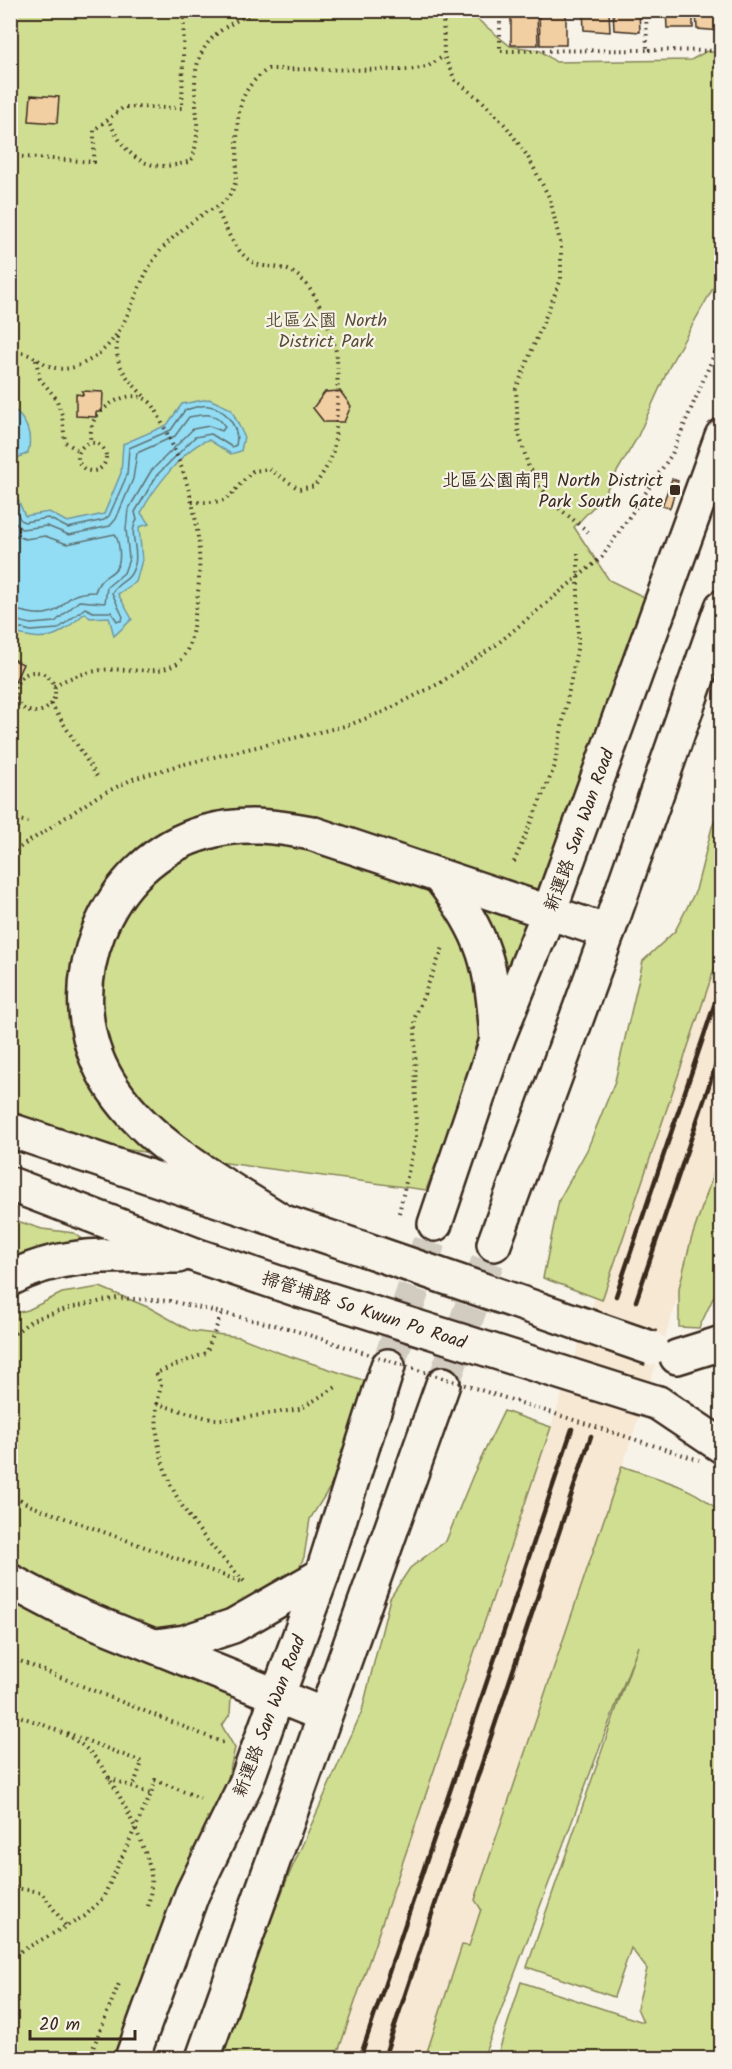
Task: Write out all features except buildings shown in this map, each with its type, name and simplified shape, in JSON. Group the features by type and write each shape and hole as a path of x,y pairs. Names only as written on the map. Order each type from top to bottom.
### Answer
{"main road":[{"name":"新運路 San Wan Road","path":"435,1224 497,1040 549,912 722,436"},
{"path":"494,1244 608,932 722,607"},
{"path":"283,1222 166,1146 126,1108 107,1080 94,1051 87,1024 85,998 93,946 101,923 126,884 160,853 205,832 229,827 281,827 311,833 608,932"},
{"path":"439,876 471,920 485,954 493,981 497,1040"},
{"path":"10,1130 677,1357 722,1362"},
{"name":"掃管埔路 So Kwun Po Road","path":"10,1184 198,1256 722,1425"},
{"path":"10,1279 45,1264 68,1259 198,1256"},
{"path":"677,1357 722,1343"},
{"name":"新運路 San Wan Road","path":"132,2058 192,1894 246,1783 322,1575 388,1366"},
{"path":"203,2058 443,1384"},
{"path":"658,1403 710,1453"},
{"path":"156,1646 185,1642 232,1626 322,1575"},
{"path":"10,1581 65,1610 324,1715"}],"path":[{"path":"10,156 94,162 94,130 124,107 182,108 184,10"},
{"path":"110,123 119,143 137,160 157,167 191,161 198,145 199,114 195,84 201,56 206,45 229,22 261,10"},
{"path":"443,10 444,56 455,80 482,101 506,126 528,157 550,199 561,246 561,279 516,389 518,430 528,465 551,502 591,534"},
{"path":"500,10 500,51 722,51"},
{"path":"646,10 647,50"},
{"path":"10,353 26,353 54,369 82,364 100,353 119,332 130,314 148,271 161,251 201,215 217,209 226,201 236,180 238,115 243,93 253,80 268,69 410,70 427,67 444,56"},
{"path":"192,502 212,504 227,500 254,471 269,470 299,489 315,486 332,457 336,418 337,357 320,302 299,277 290,271 281,266 262,266 246,259 225,228 217,209"},
{"path":"54,686 67,678 102,670 161,669 179,662 187,652 200,588 200,538 192,502 175,451 152,404 121,369 115,355 119,332"},
{"path":"10,854 99,796 134,779 176,766 349,725 386,711 440,683 496,645 602,557 672,454 722,336"},
{"path":"36,360 40,379 56,398 62,415 65,442 79,451"},
{"path":"90,443 99,446 105,453 104,463 99,469 90,471 82,467 78,460 79,451 90,443 91,429 96,417 113,402 125,397 140,396 152,404"},
{"path":"514,862 554,768 578,644 578,550"},
{"path":"51,704 33,711 22,706 16,696 15,688 21,677 33,672 46,675 54,686 51,704 98,778"},
{"path":"10,699 16,696"},
{"path":"10,818 28,822"},
{"path":"399,1213 416,1137 415,1017 444,943"},
{"path":"10,1337 32,1320 117,1298 170,1301 287,1328 710,1453"},
{"path":"10,1493 40,1509 246,1583 211,1547 183,1511 164,1469 156,1436 157,1404 161,1385 156,1373 206,1353 222,1313"},
{"path":"157,1404 210,1419 236,1419 300,1409 336,1387"},
{"path":"10,1657 225,1743"},
{"path":"10,1713 142,1762 133,1787"},
{"path":"57,1730 91,1752 122,1797 151,1875 147,1911"},
{"path":"108,1778 152,1794"},
{"path":"10,1957 85,1916 103,1898 152,1794 155,1780 200,1798"},
{"path":"10,1884 16,1888 41,1892 66,1926"},
{"path":"90,2058 123,1974"}],"shaded area":[{"path":"721,927 721,1167 554,1674 469,1947 463,1945 428,2058 336,2058"}],"green space":[{"name":"北區公園 North District Park","path":"11,11 480,11 477,19 510,46 539,50 556,62 691,60 707,51 721,54 721,274 671,363 637,438 601,499 574,527 609,580 646,598 426,1190 100,1146 11,1126"},
{"path":"721,808 721,949 602,1300 543,1278 559,1200 587,1150 615,1081 643,961 675,931 696,890 712,827"},
{"path":"721,1151 721,1281 699,1328 679,1327 679,1288 691,1240"},
{"path":"11,1219 42,1229 74,1233 105,1255 11,1287"},
{"path":"100,1287 150,1308 191,1331 240,1337 280,1353 366,1381 351,1454 310,1519 304,1557 293,1582 246,1609 176,1629 208,1678 231,1697 230,1714 222,1726 235,1748 219,1816 207,1817 212,1889 123,2058 11,2058 11,1314 28,1310 62,1293"},
{"path":"504,1411 551,1427 336,2058 217,2058 288,1877 362,1711 390,1598 410,1568 446,1541 473,1475"},
{"path":"622,1466 688,1490 712,1505 721,1514 721,2058 671,2058 662,2054 660,2058 512,2058 498,2054 521,1982 643,2022 637,2008 647,1969 631,1948 614,1997 527,1967 638,1646 483,2058 425,2058 462,1945 469,1946 481,1909 475,1900"}],"water":[{"path":"209,399 231,409 244,436 241,451 231,454 209,440 200,443 180,459 153,493 141,513 149,524 139,527 142,560 136,582 118,594 132,619 114,636 109,617 90,618 85,613 67,628 51,636 35,637 11,632 11,406 27,427 30,439 28,453 13,460 13,488 25,516 49,512 67,522 104,514 121,473 123,444 167,425 182,404"}],"tunnel":[{"path":"388,1366 435,1224"},
{"path":"443,1384 494,1244"}],"railway":[{"path":"616,1296 722,982"},
{"path":"636,1301 722,1047"},
{"path":"360,2058 572,1429"},
{"path":"384,2058 591,1436"}],"place":[{"name":"北區公園南門 North District Park South Gate","path":"675,490"}]}
